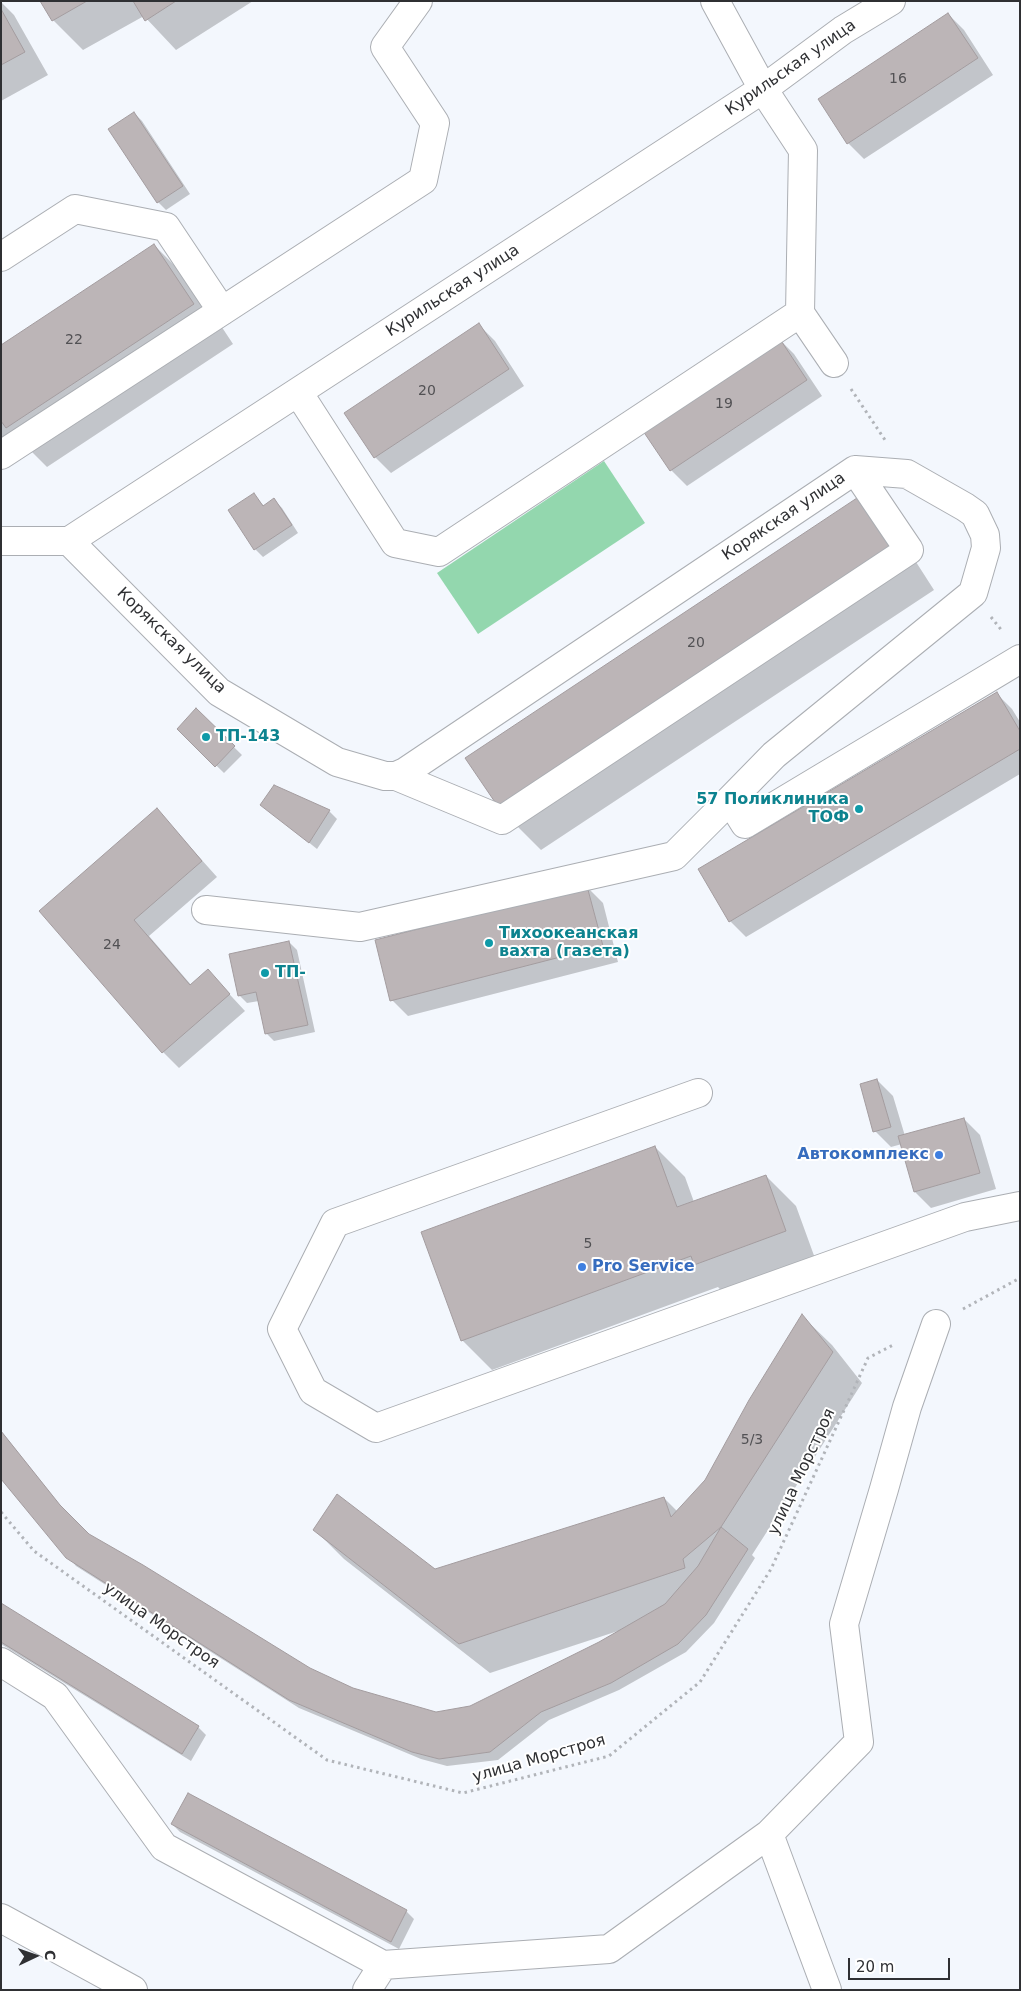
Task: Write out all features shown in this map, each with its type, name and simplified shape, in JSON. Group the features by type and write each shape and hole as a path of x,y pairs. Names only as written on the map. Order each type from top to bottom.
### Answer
{"street":[{"path":"1,455 423,180 435,123 385,47 418,1"},
{"path":"715,1 763,89 803,150 800,313 834,363"},
{"name":"Курильская улица","path":"69,542 763,89 843,30 891,1"},
{"path":"1,258 75,208 166,227 222,311"},
{"path":"298,392 395,542 439,552 800,313"},
{"path":"396,776 502,820 901,556 909,550 855,470"},
{"name":"Корякская улица","path":"69,542 220,692 337,762 386,776 396,776 405,772 855,470 907,474 965,506 975,514 985,535 986,548 973,593"},
{"path":"1,541 69,542"},
{"path":"206,910 360,927 674,856 774,756 973,593"},
{"path":"730,800 745,824 1014,649"},
{"path":"698,1093 335,1223 282,1329 313,1391 376,1428 965,1217 1020,1206"},
{"path":"1,1662 55,1696 164,1847 383,1965 608,1949 769,1834 859,1742 844,1624 907,1407 936,1324"},
{"path":"769,1834 827,1990"},
{"path":"1,1918 133,1990"},
{"path":"367,1990 383,1965"}],"path":[{"path":"834,363 907,474"},
{"path":"973,593 1014,649"},
{"name":"улица Морстроя","path":"1,1512 34,1552 327,1760 463,1793 609,1756 700,1682 771,1570 868,1358 936,1324 1020,1278"}],"green space":[{"path":"604,461 645,523 478,634 437,573"}],"building":[{"path":"40,1 87,1 52,21"},
{"path":"133,1 176,1 145,21"},
{"path":"1,9 25,52 1,65"},
{"path":"948,13 978,58 847,144 818,99"},
{"path":"134,112 183,186 157,203 108,129"},
{"path":"154,244 194,304 6,428 1,421 1,345"},
{"path":"479,323 509,369 374,458 344,413"},
{"path":"778,336 807,380 670,471 641,428"},
{"path":"254,493 263,506 274,498 292,525 254,550 228,510"},
{"path":"860,496 895,550 501,811 465,758"},
{"name":"57 Поликлиника ТОФ","path":"997,692 1020,731 1020,749 729,922 698,869"},
{"name":"ТП-143","path":"196,708 235,746 215,767 177,729"},
{"path":"274,785 330,810 309,843 260,805"},
{"path":"157,808 202,861 134,920 190,985 208,969 230,994 162,1053 39,911"},
{"name":"Тихоокеанская вахта (газета)","path":"587,886 603,946 390,1001 375,940"},
{"name":"ТП-","path":"289,941 308,1025 265,1034 256,992 238,996 229,954"},
{"path":"877,1079 891,1127 873,1132 860,1084"},
{"name":"Автокомплекс","path":"964,1118 980,1173 914,1192 898,1136"},
{"path":"655,1146 677,1207 766,1175 786,1231 694,1265 691,1256 461,1341 421,1232"},
{"path":"802,1314 833,1352 721,1527 683,1559 685,1568 459,1644 313,1530 337,1494 435,1569 664,1497 671,1517 705,1480 749,1400"},
{"path":"1,1431 60,1505 89,1534 310,1668 353,1688 436,1712 470,1706 599,1642 665,1604 698,1566 721,1527 748,1549 706,1615 678,1644 611,1683 541,1712 490,1752 439,1759 412,1752 289,1700 66,1558 1,1479"},
{"path":"1,1603 199,1726 182,1754 1,1642"},
{"path":"188,1793 407,1910 391,1942 171,1824"}],"place":[{"name":"ТП-143","path":"206,737"},
{"name":"57 Поликлиника ТОФ","path":"859,809"},
{"name":"Тихоокеанская вахта (газета)","path":"489,943"},
{"name":"ТП-","path":"265,973"},
{"name":"Автокомплекс","path":"939,1155"},
{"name":"Pro Service","path":"582,1267"}]}
